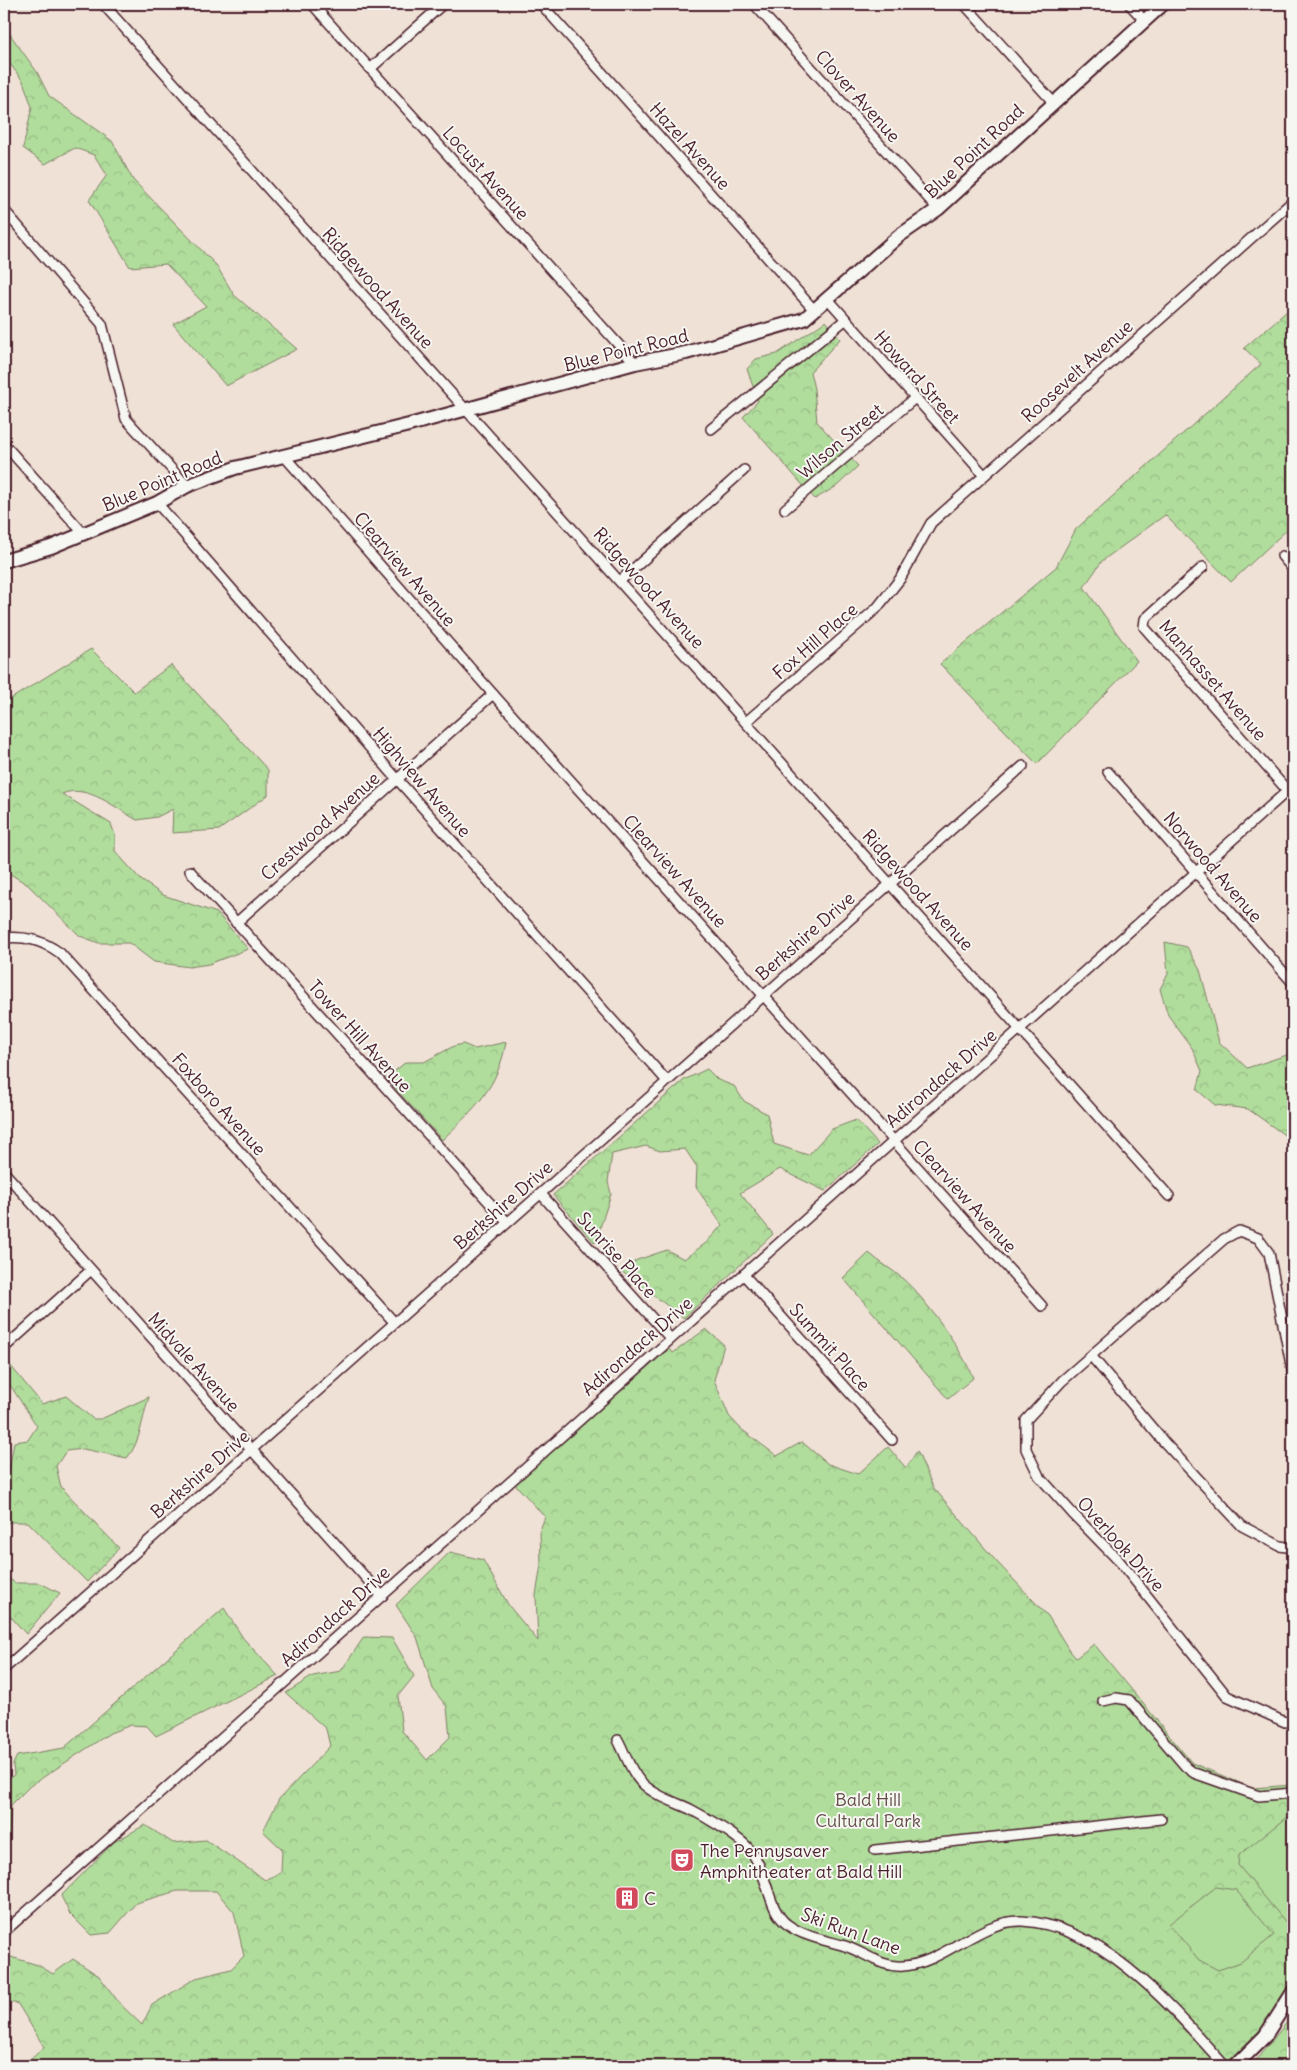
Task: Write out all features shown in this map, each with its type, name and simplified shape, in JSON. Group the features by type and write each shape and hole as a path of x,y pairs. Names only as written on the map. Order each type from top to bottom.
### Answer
{"street":[{"name":"Ridgewood Avenue","path":"103,4 464,409 621,580 1169,1196"},
{"name":"Locust Avenue","path":"312,4 635,363"},
{"path":"370,69 443,4"},
{"name":"Hazel Avenue","path":"541,4 815,311"},
{"name":"Clover Avenue","path":"754,4 938,210"},
{"path":"964,4 1053,102"},
{"path":"1129,4 1144,20"},
{"name":"Blue Point Road","path":"4,561 51,547 84,534 157,503 187,486 235,468 285,457 567,383 635,363 696,350 804,319 900,236 938,210 1053,102 1163,4"},
{"name":"Roosevelt Avenue","path":"900,580 931,523 1293,201"},
{"path":"4,210 102,324 126,419 187,486"},
{"name":"Howard Street","path":"828,299 844,320 984,475"},
{"path":"711,430 844,320"},
{"name":"Wilson Street","path":"785,509 915,398"},
{"path":"4,444 84,534"},
{"name":"Clearview Avenue","path":"285,457 493,694 1042,1306"},
{"path":"621,580 744,470"},
{"name":"Highview Avenue","path":"157,503 397,778 666,1080"},
{"path":"1282,556 1293,569"},
{"name":"Manhasset Avenue","path":"1203,567 1145,619 1144,627 1292,791"},
{"name":"Fox Hill Place","path":"746,722 877,608 900,580"},
{"name":"Crestwood Avenue","path":"236,923 493,694"},
{"name":"Berkshire Drive","path":"4,1669 252,1451 666,1080 1024,766"},
{"name":"Norwood Avenue","path":"1108,772 1293,983"},
{"name":"Adirondack Drive","path":"4,1932 670,1338 744,1275 1196,873 1292,791"},
{"name":"Tower Hill Avenue","path":"190,871 507,1222"},
{"name":"Foxboro Avenue","path":"4,938 21,936 35,940 60,952 394,1322"},
{"name":"Midvale Avenue","path":"4,1172 382,1596"},
{"name":"Sunrise Place","path":"540,1194 670,1338"},
{"name":"Overlook Drive","path":"1293,1375 1269,1253 1258,1238 1240,1232 1224,1239 1062,1381 1026,1420 1026,1449 1039,1476 1120,1562 1227,1696 1285,1722 1293,1720"},
{"path":"4,1348 90,1270"},
{"name":"Summit Place","path":"744,1275 892,1440"},
{"path":"1092,1356 1164,1442 1242,1526 1280,1546 1293,1548"},
{"path":"1103,1701 1116,1698 1129,1700 1194,1773 1259,1796 1293,1793"},
{"name":"Ski Run Lane","path":"618,1740 638,1779 651,1791 722,1826 746,1846 759,1862 775,1907 780,1917 788,1926 886,1964 902,1966 918,1964 997,1926 1020,1921 1043,1924 1075,1935 1125,1967 1150,1987 1179,2015 1225,2066"},
{"path":"875,1850 1162,1820"},
{"path":"1235,2066 1265,2036 1293,1992"}],"green space":[{"path":"4,26 37,72 49,96 112,141 133,180 216,265 234,295 297,349 226,386 173,324 206,306 166,264 130,267 89,200 107,175 94,155 75,148 45,164 23,148 32,107 23,81 4,56"},
{"path":"1293,306 1293,524 1231,582 1165,515 1102,561 1084,587 1137,661 1037,764 940,664 1056,567 1076,529 1261,364 1244,348"},
{"path":"826,321 840,339 810,372 814,389 817,422 858,466 837,486 815,499 743,417 758,401 747,369 756,359 777,354"},
{"path":"91,649 134,692 171,665 268,770 268,795 219,830 172,833 173,809 157,817 137,820 91,794 72,792 62,794 111,824 115,835 115,851 141,880 163,895 217,913 248,949 209,964 189,967 154,962 129,943 99,943 80,936 28,885 4,870 4,703"},
{"path":"1165,942 1187,947 1200,970 1219,1042 1247,1068 1293,1053 1293,1129 1286,1136 1248,1109 1215,1105 1197,1090 1202,1071 1192,1048 1168,1015 1160,989 1168,974"},
{"path":"506,1042 491,1085 483,1097 442,1140 386,1078 406,1062 424,1062 454,1046 463,1044 475,1049"},
{"path":"707,1069 718,1080 734,1086 744,1101 767,1114 774,1144 808,1155 832,1129 856,1120 878,1144 825,1191 780,1169 740,1193 773,1234 684,1318 621,1271 637,1260 667,1250 684,1259 706,1243 722,1225 696,1187 697,1167 685,1149 660,1151 646,1146 612,1154 608,1182 611,1194 595,1243 553,1195 684,1080"},
{"path":"869,1253 912,1288 932,1312 961,1354 973,1378 948,1399 843,1278"},
{"name":"Bald Hill Cultural Park","path":"706,1329 724,1345 714,1380 729,1416 741,1429 777,1456 802,1442 828,1464 858,1474 888,1447 906,1468 917,1451 933,1487 995,1560 1048,1616 1076,1658 1094,1644 1192,1763 1252,1788 1293,1785 1293,1979 1264,2026 1245,2052 1226,2066 8,2066 27,2063 44,2047 18,2004 4,2001 4,1955 38,1965 53,1974 73,1959 99,1976 120,2004 142,2025 152,2005 196,1978 231,1969 244,1956 234,1912 216,1891 177,1891 136,1903 110,1933 91,1935 70,1914 61,1896 114,1842 145,1825 173,1843 206,1840 265,1880 281,1873 282,1849 263,1831 279,1799 330,1746 326,1729 286,1693 313,1676 341,1671 364,1637 392,1638 414,1676 398,1696 402,1731 427,1760 450,1737 447,1707 433,1689 417,1637 396,1605 450,1552 483,1560 509,1606 538,1641 536,1595 541,1565 540,1530 545,1517 515,1484 669,1349 673,1353"},
{"path":"10,1365 42,1404 66,1396 93,1419 101,1419 149,1397 138,1437 132,1452 127,1458 83,1449 66,1451 56,1466 61,1487 119,1548 87,1582 28,1522 9,1522 4,1526 4,1474 9,1472 14,1442 28,1440 37,1426 8,1382"},
{"path":"4,1575 15,1583 40,1583 60,1593 26,1634 4,1609"},
{"path":"224,1608 243,1638 278,1676 156,1736 147,1726 131,1725 110,1733 30,1786 11,1805 9,1834 4,1840 4,1782 14,1775 13,1764 17,1756 64,1748"},
{"path":"1293,1812 1293,1921 1288,1925 1238,1865 1239,1855"},
{"path":"1216,1887 1236,1890 1274,1935 1241,1962 1218,1970 1199,1960 1169,1924"},
{"path":"1293,2015 1293,2066 1251,2066"}],"place":[{"name":"The Pennysaver Amphitheater at Bald Hill","path":"682,1860"},
{"name":"C","path":"627,1898"}]}
